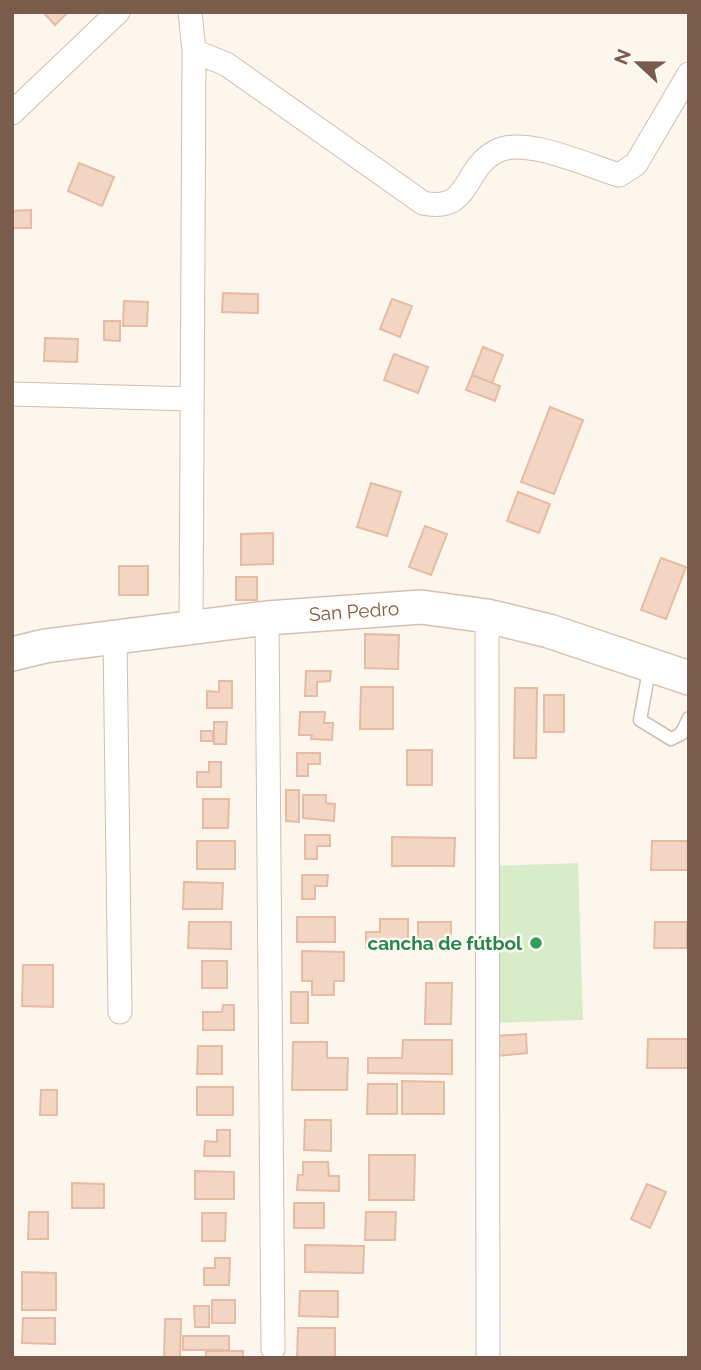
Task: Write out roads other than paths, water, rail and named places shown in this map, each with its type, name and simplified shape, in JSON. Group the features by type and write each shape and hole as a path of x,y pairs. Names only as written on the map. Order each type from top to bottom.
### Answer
{"main road":[{"name":"San Pedro","path":"12,654 45,646 267,618 421,607 487,616 550,631 689,678"}],"street":[{"path":"12,113 118,12"},
{"path":"190,12 194,51 191,629"},
{"path":"194,51 226,64 422,203 438,206 454,201 495,151 527,146 619,175 636,164 689,74"},
{"path":"12,394 192,399"},
{"path":"487,616 488,1358"},
{"path":"267,618 273,1349"},
{"path":"115,639 120,1012"}],"lane":[{"path":"650,665 640,720 671,738 681,734 689,718"}],"place":[{"name":"cancha de fútbol","path":"536,943"}]}
